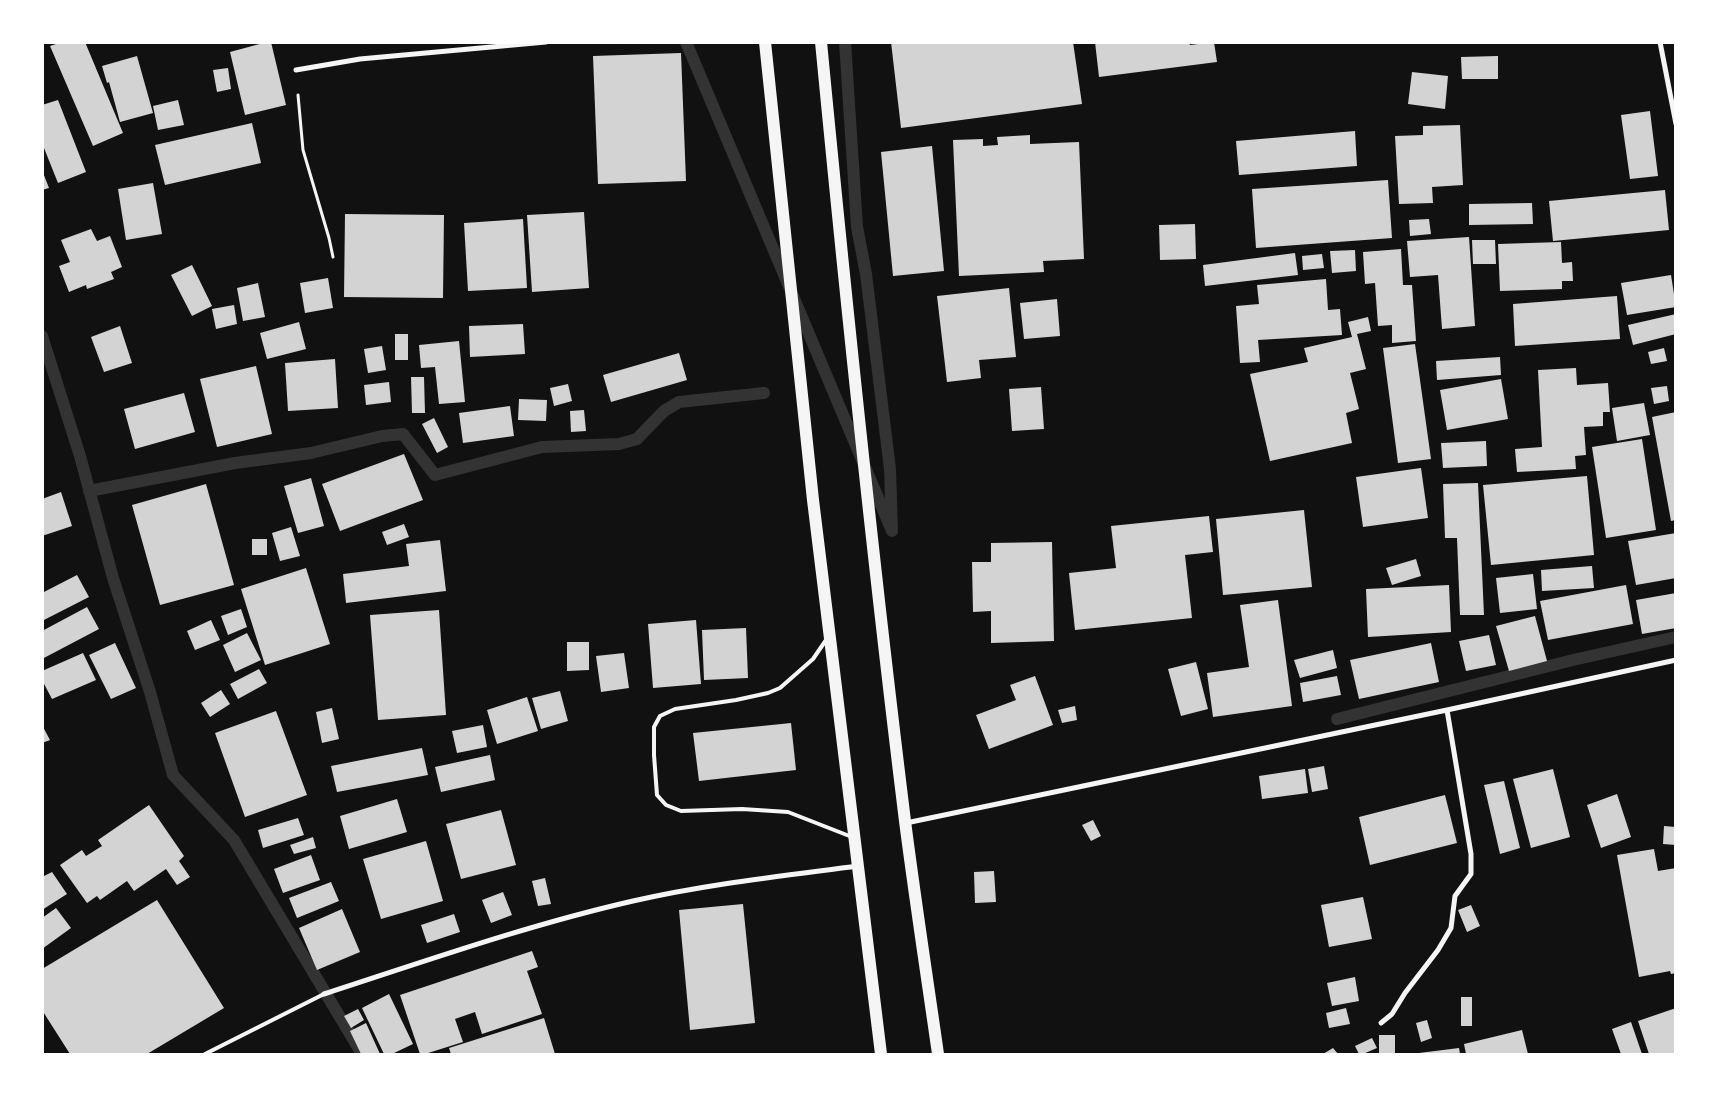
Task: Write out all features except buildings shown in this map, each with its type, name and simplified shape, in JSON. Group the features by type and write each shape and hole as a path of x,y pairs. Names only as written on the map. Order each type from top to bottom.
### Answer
{"main road":[{"path":"765,42 812,490 882,1054"},
{"path":"821,42 847,309 906,823 938,1054"}],"street":[{"path":"296,70 360,59 546,42"},
{"path":"1660,42 1676,124"},
{"path":"906,823 1676,660"},
{"path":"1381,1023 1392,1014 1452,928 1455,896 1471,874 1471,854 1447,710"},
{"path":"324,994 550,922 634,901 719,884 858,866"}],"lane":[{"path":"829,636 813,659 780,688 768,693 736,700 675,709 660,716 654,727 657,795 666,805 681,811 742,809 788,812 855,838"},
{"path":"205,1054 324,994"}],"path":[{"path":"296,70 303,150 333,258"}],"waterway":[{"path":"686,42 892,531 890,469 866,274 857,227 845,42"},
{"path":"42,336 80,456 113,578 150,692 173,775 234,840 362,1054"},
{"path":"89,491 235,463 311,453 382,436 403,434 435,475 542,447 619,444 637,439 664,411 679,402 764,393"},
{"path":"1337,719 1573,660 1676,637"}]}
